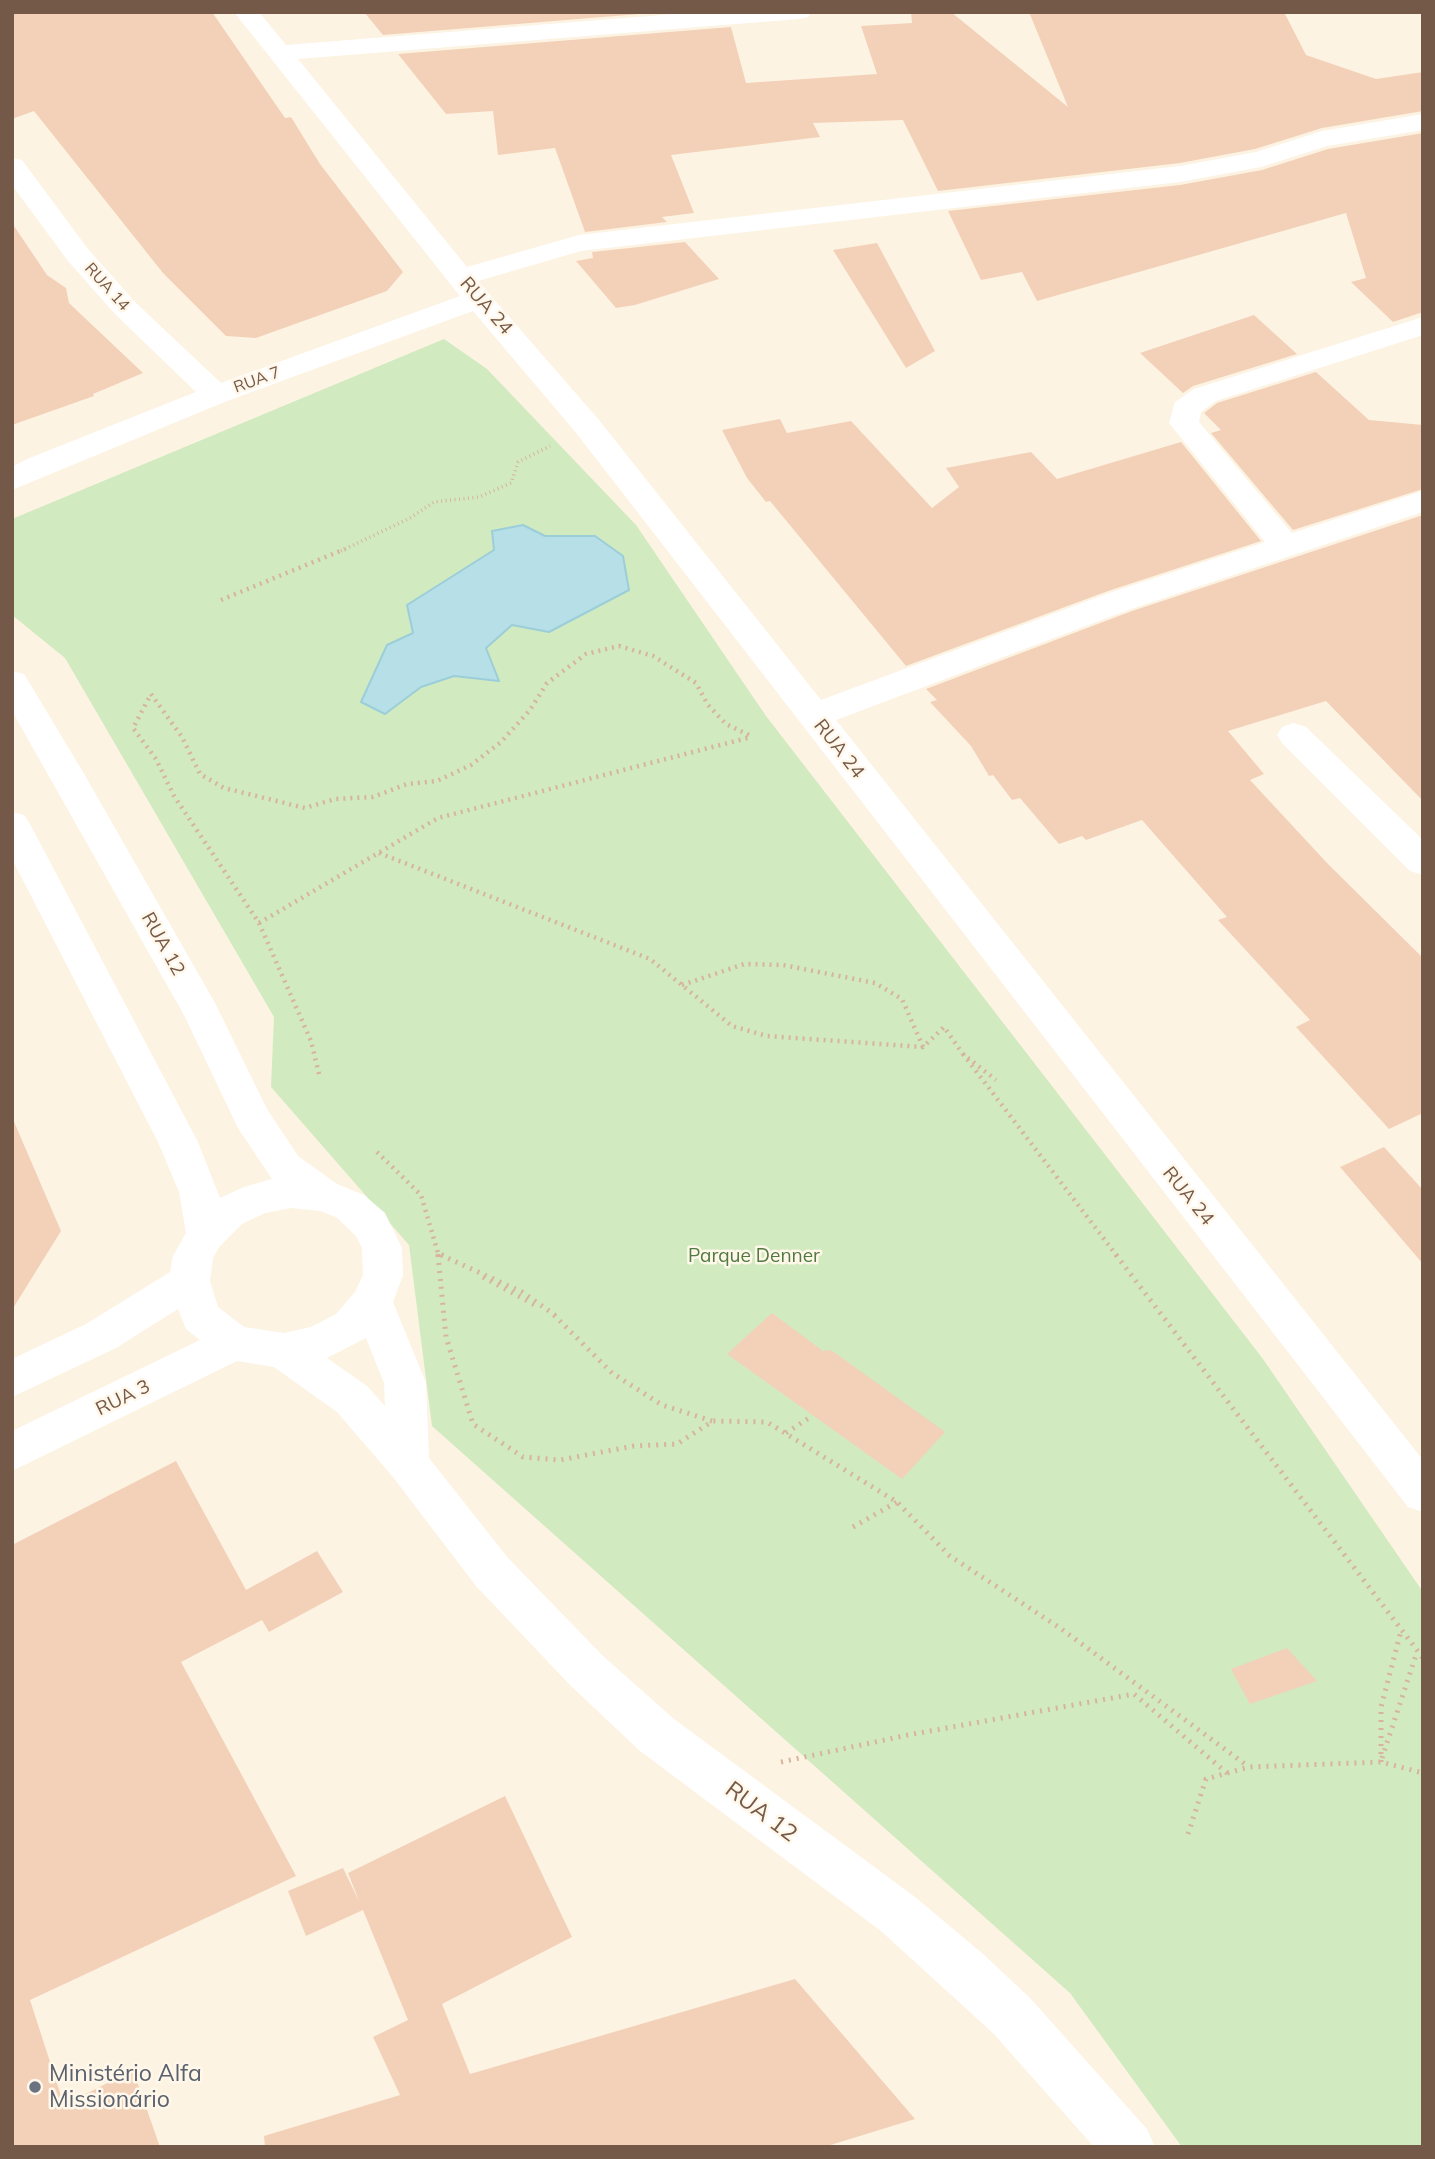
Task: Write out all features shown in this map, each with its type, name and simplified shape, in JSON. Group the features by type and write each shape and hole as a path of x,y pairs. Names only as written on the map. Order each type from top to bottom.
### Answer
{"street":[{"name":"RUA 24","path":"246,12 470,288 588,427 1423,1493"},
{"path":"278,53 799,12"},
{"name":"RUA 7","path":"21,471 216,395 579,243 1180,174 1261,159 1322,139 1423,122"},
{"name":"RUA 14","path":"12,166 78,255 125,308 216,395"},
{"path":"1284,544 1184,423 1186,408 1195,400 1217,391 1423,327"},
{"path":"813,716 1121,600 1284,544 1423,501"},
{"name":"RUA 12","path":"12,682 202,1013 252,1117 284,1167 323,1195"},
{"path":"1294,735 1423,862"},
{"path":"12,824 178,1142 199,1192 206,1234"},
{"path":"291,1192 323,1195 350,1206 371,1224 382,1248 383,1275 372,1302 351,1325 320,1343 284,1351 234,1343 201,1317 189,1281 193,1256 206,1234 228,1212 258,1198 291,1192"},
{"path":"12,1379 101,1336 189,1281"},
{"path":"372,1302 405,1383 408,1464"},
{"name":"RUA 3","path":"12,1452 234,1343"},
{"name":"RUA 12","path":"284,1351 352,1399 408,1464 492,1572 586,1670 657,1735 898,1914 965,1972 1012,2016 1129,2147"}],"path":[{"path":"221,600 327,558 410,518 433,502 479,497 511,483 518,462 588,427"},
{"path":"259,923 438,818 751,736 726,724 708,705 695,682 653,656 619,646 586,654 547,683 530,710 501,742 471,765 438,781 407,784 373,797 335,799 305,808 224,788 200,774 182,737 150,694 133,728 156,759 174,796 259,923 311,1041 319,1074"},
{"path":"379,853 557,920 650,959 732,1026 767,1036 923,1047 944,1027 1423,1658"},
{"path":"681,985 744,964 783,965 875,984 902,999 923,1047"},
{"path":"962,1054 996,1080"},
{"path":"377,1152 421,1195 438,1253 446,1337 473,1424 523,1457 560,1460 634,1447 677,1444 713,1421"},
{"path":"438,1253 522,1292 555,1315 612,1373 662,1405 713,1421 767,1422 897,1502 950,1556 1060,1628 1248,1767"},
{"path":"786,1433 809,1418"},
{"path":"853,1527 897,1502"},
{"path":"1381,1762 1381,1707 1401,1631"},
{"path":"1381,1762 1417,1651"},
{"path":"713,1776 908,1735 1134,1694 1228,1774"},
{"path":"1188,1834 1206,1779 1248,1767 1381,1762 1423,1773"}],"green space":[{"name":"Parque Denner","path":"444,339 487,369 636,525 766,716 1263,1359 1423,1592 1423,2147 1182,2147 1070,1993 432,1426 409,1245 271,1087 274,1017 65,658 12,615 12,519"}],"water":[{"path":"523,525 545,536 595,536 623,556 629,590 549,632 512,625 486,648 499,681 454,676 421,687 385,714 361,702 387,645 413,633 407,605 494,550 492,531"}],"building":[{"path":"12,12 212,12 285,118 291,117 320,164 403,272 387,291 256,338 226,336 163,273 34,111 12,119"},
{"path":"364,12 664,12 383,35"},
{"path":"911,12 951,12 1068,107 1029,12 1284,12 1306,55 1376,79 1423,72 1423,111 1322,128 1255,149 1180,163 938,191 903,120 813,123 820,137 671,155 694,213 662,217 667,222 585,232 555,148 498,155 493,111 446,114 398,54 731,27 746,83 877,74 861,26 912,23"},
{"path":"1423,133 1423,312 1393,322 1351,282 1366,278 1346,213 1037,301 1022,272 981,280 948,211 1180,185 1262,170 1328,149"},
{"path":"12,223 47,275 66,288 69,303 143,373 93,394 94,396 12,425"},
{"path":"685,242 719,279 635,305 616,308 576,261 593,258 592,252"},
{"path":"877,243 935,351 906,368 833,250"},
{"path":"1254,315 1297,354 1193,386 1183,393 1140,353"},
{"path":"1316,372 1369,420 1423,425 1423,489 1293,530 1211,433 1221,430 1204,413 1217,403"},
{"path":"780,419 787,433 851,421 932,508 959,487 946,468 1031,452 1057,479 1181,442 1261,541 1108,591 906,666 770,501 766,502 747,478 722,430"},
{"path":"1423,515 1423,801 1326,701 1228,731 1264,774 1250,780 1328,864 1423,958 1423,1113 1389,1129 1296,1027 1310,1020 1218,920 1227,917 1142,820 1086,840 1082,836 1059,844 1020,798 1012,800 993,775 989,776 971,746 930,702 937,700 926,689 1132,611"},
{"path":"12,1117 61,1231 12,1310"},
{"path":"1384,1147 1423,1190 1423,1264 1340,1167"},
{"path":"772,1313 823,1351 831,1350 945,1432 902,1479 727,1354"},
{"path":"176,1461 246,1590 317,1551 343,1592 269,1632 262,1620 181,1662 296,1876 30,2000 64,2105 133,2070 160,2147 12,2147 12,1545"},
{"path":"1287,1648 1317,1681 1250,1704 1231,1669"},
{"path":"505,1796 572,1937 442,2004 470,2074 795,1979 915,2119 824,2147 265,2147 264,2136 400,2095 373,2037 408,2020 363,1910 306,1936 288,1891 343,1868 359,1901 348,1873"}],"place":[{"name":"Ministério Alfa Missionário","path":"35,2087"}]}
